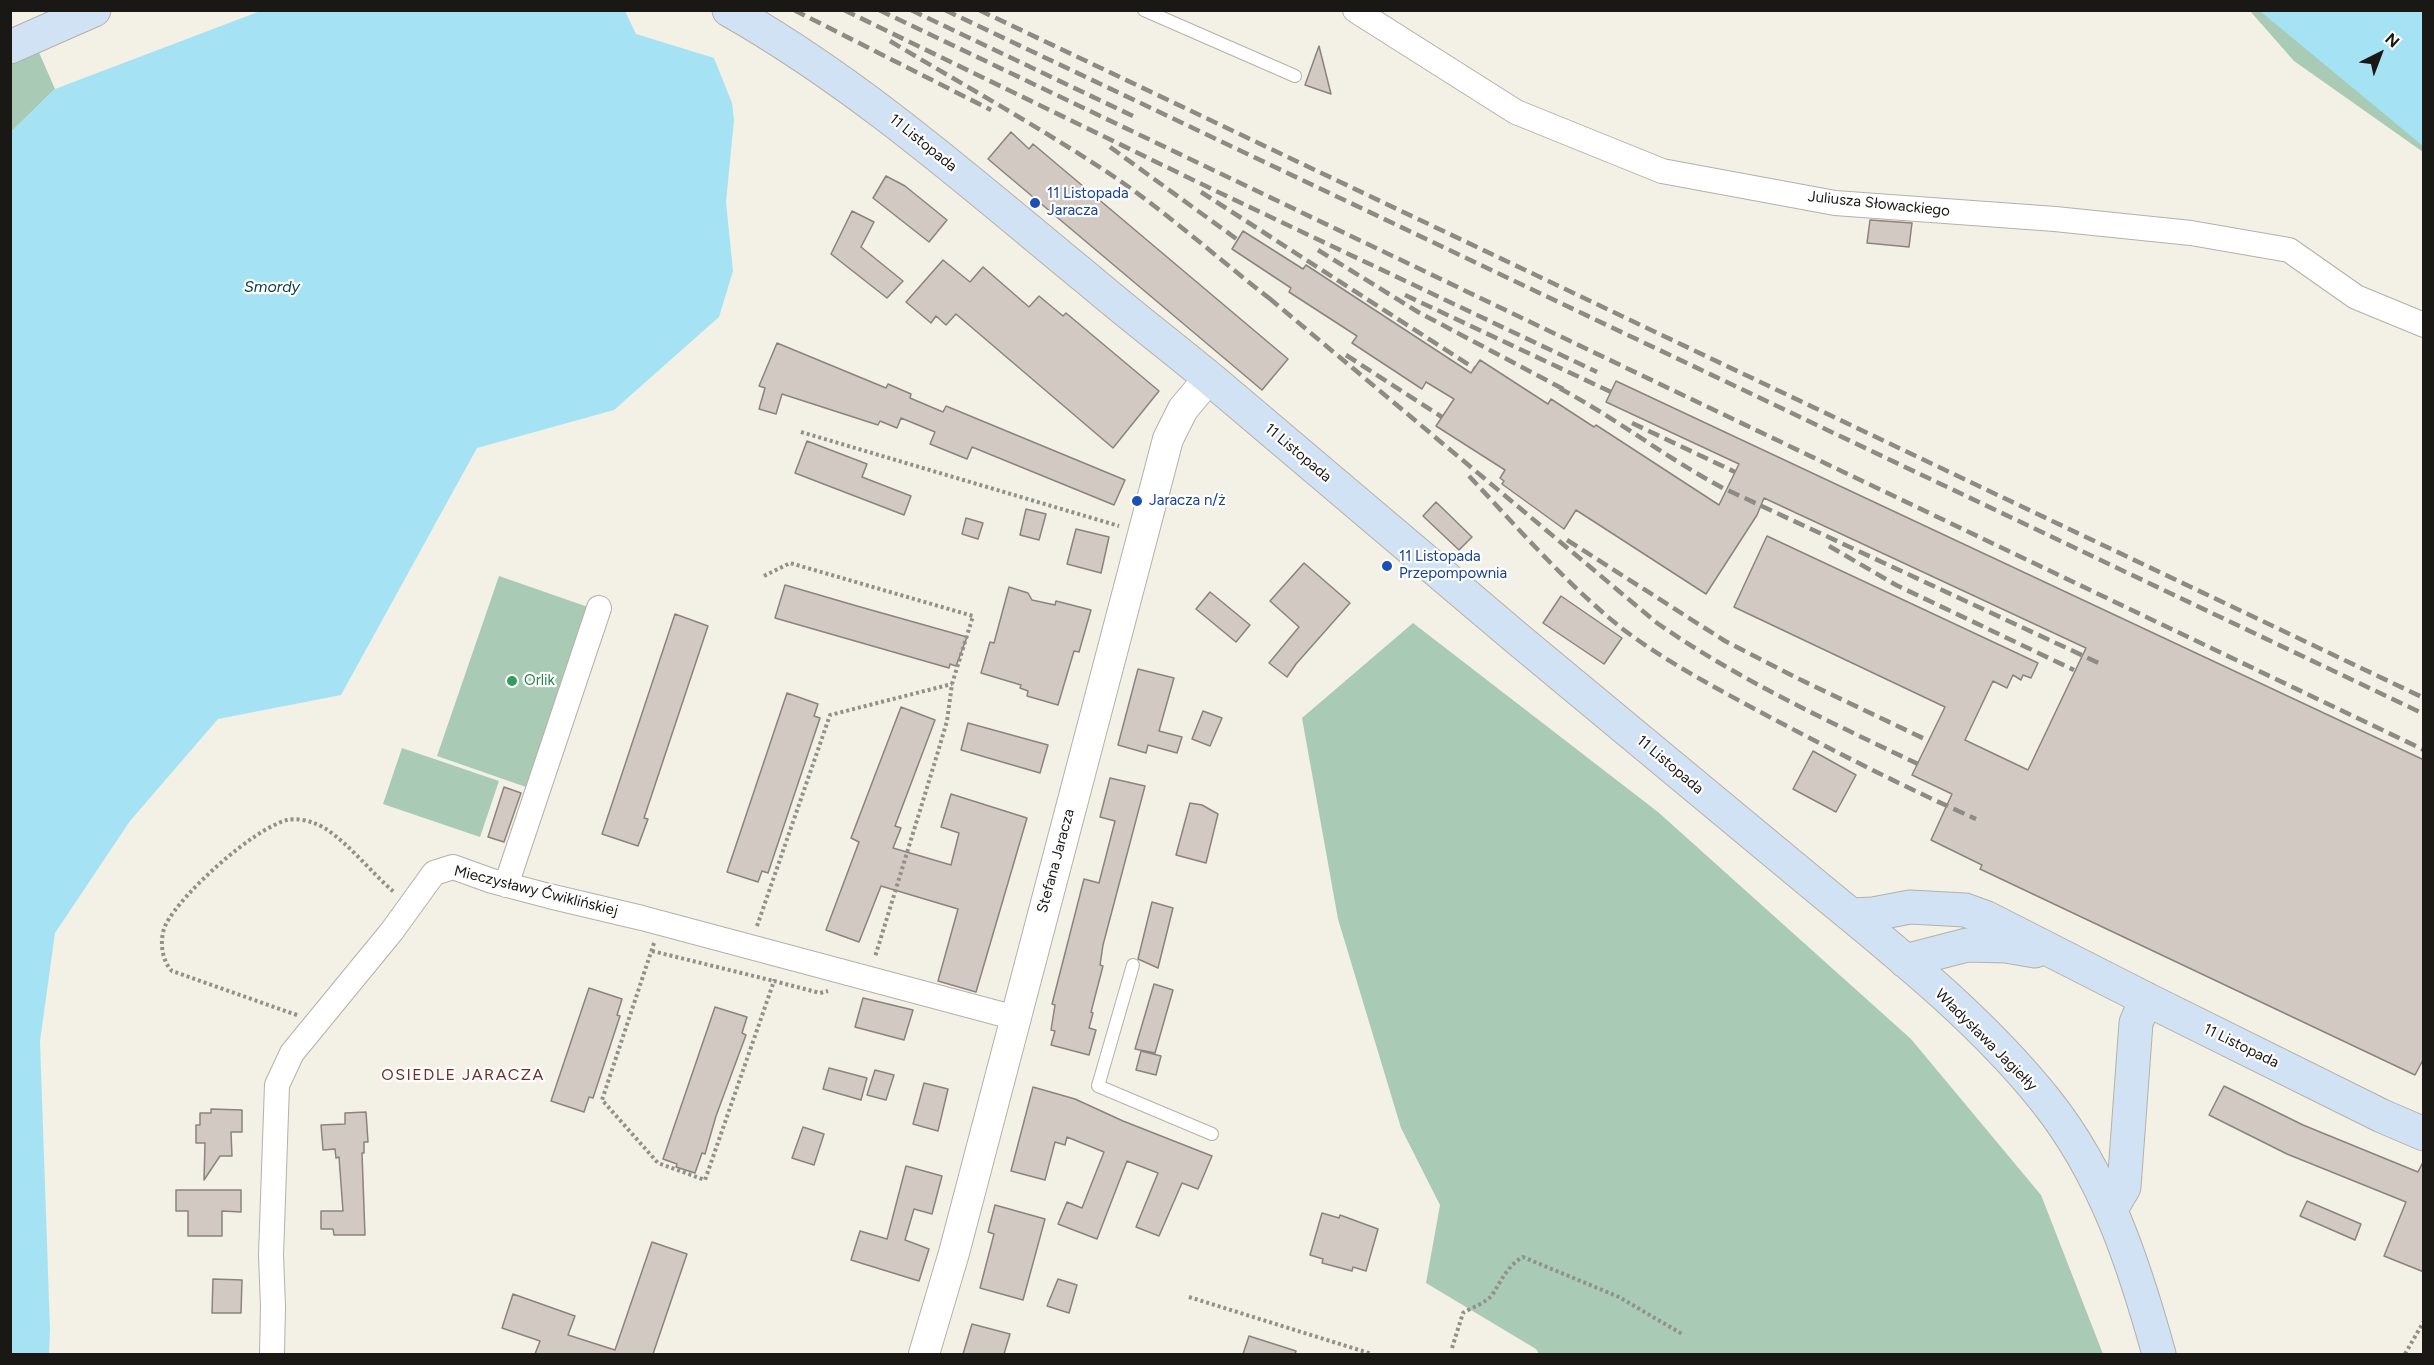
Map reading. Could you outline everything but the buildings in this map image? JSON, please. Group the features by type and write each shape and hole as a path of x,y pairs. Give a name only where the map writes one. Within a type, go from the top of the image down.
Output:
{"main road":[{"path":"10,47 94,10"},
{"name":"11 Listopada","path":"729,10 809,58 877,107 1209,378 1905,961 1967,945 2006,946 2059,956"},
{"name":"11 Listopada","path":"1851,915 1874,914 1910,907 1928,910 1965,910 1987,918 2382,1116 2424,1134"},
{"path":"1905,961 1908,941 1928,910"},
{"name":"Władysława Jagiełły","path":"1905,961 2010,1059 2047,1102 2078,1146 2111,1209 2134,1268 2159,1354"},
{"path":"2111,1209 2124,1187 2136,1023 2146,999"}],"street":[{"name":"Juliusza Słowackiego","path":"1355,10 1516,112 1662,171 1835,203 2055,219 2190,233 2289,250 2356,297 2424,324"},
{"name":"Stefana Jaracza","path":"924,1354 954,1253 1168,439 1183,409 1209,378"},
{"path":"506,885 599,608"},
{"name":"Mieczysławy Ćwiklińskiej","path":"272,1354 271,1255 277,1085 292,1053 434,873 453,867 506,885 661,923 1016,1018"}],"lane":[{"path":"1144,10 1295,76"},
{"path":"1133,964 1098,1086 1212,1134"}],"path":[{"path":"801,432 1129,528"},
{"path":"764,576 790,563 973,616 952,684 944,732 869,978"},
{"path":"754,933 830,715 952,684"},
{"path":"317,1023 275,1006 172,971 166,966 162,946 165,925 223,858 275,824 292,819 313,822 332,833 410,906"},
{"path":"661,923 602,1100 658,1163 705,1180 774,981"},
{"path":"652,951 820,993 831,991"},
{"path":"1452,1348 1463,1313 1491,1297 1514,1262 1523,1257 1619,1297 1682,1334"},
{"path":"1189,1297 1372,1354"},
{"path":"2405,1354 2424,1321"}],"green space":[{"path":"2250,11 2423,11 2423,152 2294,61"},
{"path":"37,48 55,89 11,132 11,64"},
{"name":"Orlik","path":"499,576 588,607 526,787 437,756"},
{"path":"1413,623 1658,812 1911,1039 2041,1195 2103,1354 1539,1354 1536,1349 1426,1283 1440,1205 1401,1128 1338,919 1302,718"},
{"path":"402,748 499,781 480,837 383,804"}],"water":[{"name":"Smordy","path":"263,10 625,11 636,34 714,58 732,103 734,120 726,202 733,271 719,317 614,410 477,448 341,695 218,719 130,821 55,933 40,1041 49,1354 11,1354 11,132 55,89"},
{"path":"2260,11 2423,11 2423,146"}],"railway":[{"path":"794,10 991,110"},
{"path":"844,10 1218,192 1597,372"},
{"path":"879,10 2424,750"},
{"path":"911,10 1137,118"},
{"path":"945,10 2424,714"},
{"path":"979,10 2424,698"},
{"path":"890,41 1116,178 1274,302"},
{"path":"1110,147 1238,240"},
{"path":"1201,192 1474,368"},
{"path":"1318,250 1418,312 1565,390"},
{"path":"1405,295 1611,392"},
{"path":"1269,298 1657,623 1752,681 1817,716 1918,764"},
{"path":"1346,355 1442,417"},
{"path":"1559,388 1723,488 2103,665"},
{"path":"1632,423 1735,472"},
{"path":"1469,476 1563,575 1603,613 1641,642 1693,675 1764,714 1976,819"},
{"path":"1567,540 1725,641 1929,741"},
{"path":"1829,546 1896,585 2074,670"}],"place":[{"name":"11 Listopada Jaracza","path":"1035,203"},
{"name":"Jaracza n/ż","path":"1137,501"},
{"name":"11 Listopada Przepompownia","path":"1387,566"},
{"name":"Orlik","path":"512,681"}],"district":[{"name":"OSIEDLE JARACZA","path":"463,1075"}]}
